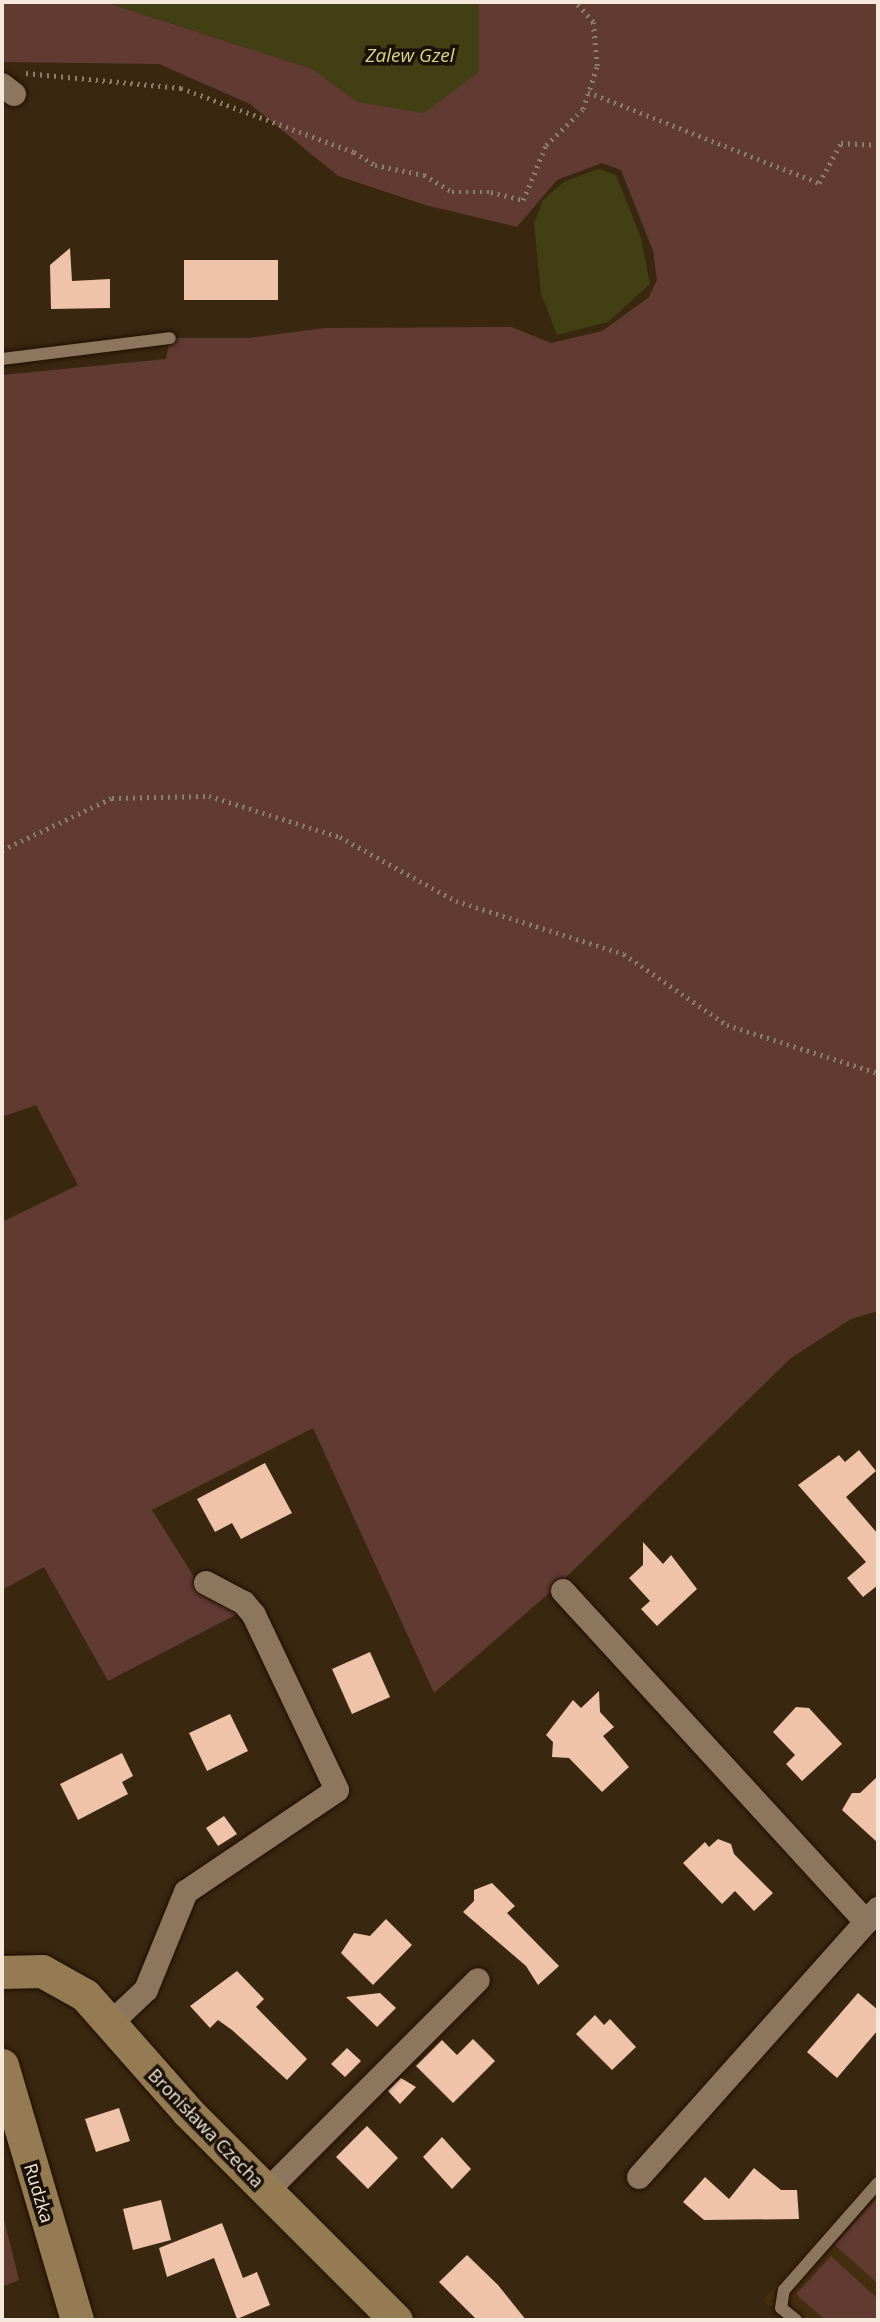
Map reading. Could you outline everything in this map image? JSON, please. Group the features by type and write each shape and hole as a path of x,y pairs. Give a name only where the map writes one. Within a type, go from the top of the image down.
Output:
{"street":[{"path":"111,2023 146,1990 186,1892 337,1790 254,1615 244,1603 206,1583"},
{"path":"563,1591 872,1916 639,2178"},
{"name":"Bronisława Czecha","path":"2,1972 36,1970 58,1977 86,1995 188,2112 396,2320"},
{"path":"267,2191 478,1980"},
{"name":"Rudzka","path":"2,2065 77,2320"}],"lane":[{"path":"2,359 170,338"},
{"path":"796,2320 781,2308 784,2290 878,2183"}],"path":[{"path":"10,84 181,88 354,152 375,165 424,175 452,192 491,192 523,200 546,145 565,132 588,92 597,66 593,22 575,2"},
{"path":"588,92 819,183 841,144 878,145"},
{"path":"2,850 112,798 209,796 340,837 456,901 624,954 727,1025 878,1073"}],"shaded area":[{"path":"2,2 105,2 313,69 358,102 479,72 479,2 878,2 878,1311 851,1319 791,1358 554,1589 434,1693 313,1428 152,1510 208,1599 243,1611 108,1681 44,1567 2,1590 2,1222 78,1185 36,1105 2,1117 2,375 166,359 170,338 249,338 325,328 512,327 551,343 602,331 649,297 657,280 653,251 621,170 602,163 557,180 517,227 425,205 338,176 250,104 159,64 2,62"},
{"path":"878,2169 878,2320 785,2320 763,2300"},
{"path":"878,2197 878,2284 835,2245"},
{"path":"2,2211 19,2280 2,2287"},
{"path":"831,2256 878,2299 878,2320 825,2320 796,2294"}],"water":[{"name":"Zalew Gzel","path":"105,2 479,2 479,72 424,113 358,102 313,69"},
{"path":"599,169 616,175 641,238 650,284 608,322 557,335 541,294 534,223 543,200 565,181"}],"building":[{"path":"70,248 72,281 110,279 110,308 51,309 50,265"},
{"path":"184,260 278,260 278,300 184,300"},
{"path":"859,1450 876,1471 846,1497 878,1534 878,1585 863,1597 847,1578 866,1562 798,1485 839,1455 845,1462"},
{"path":"265,1463 292,1513 241,1539 232,1523 215,1532 197,1499"},
{"path":"643,1542 663,1564 671,1555 697,1589 657,1626 641,1609 650,1601 629,1578 643,1565"},
{"path":"370,1652 390,1697 352,1714 332,1669"},
{"path":"599,1691 600,1712 614,1727 603,1736 629,1767 602,1792 569,1758 552,1757 553,1742 546,1735 573,1700 581,1708"},
{"path":"796,1707 809,1708 842,1744 802,1781 786,1764 795,1755 773,1732"},
{"path":"230,1714 248,1751 207,1771 189,1733"},
{"path":"122,1753 133,1776 122,1782 128,1794 78,1820 60,1784"},
{"path":"878,1776 878,1843 842,1810 852,1793 860,1793"},
{"path":"224,1816 237,1834 218,1846 206,1828"},
{"path":"718,1839 731,1844 734,1854 773,1893 754,1911 735,1891 722,1904 683,1863 705,1842 709,1847"},
{"path":"492,1883 515,1906 507,1913 559,1966 538,1985 526,1966 463,1912 474,1901 474,1890"},
{"path":"386,1919 412,1945 373,1985 341,1953 354,1933 370,1936"},
{"path":"237,1971 264,1999 256,2007 307,2059 287,2080 232,2030 218,2020 210,2028 190,2006"},
{"path":"380,1993 396,2008 377,2027 346,1997"},
{"path":"858,1993 878,2010 878,2030 837,2078 807,2052"},
{"path":"595,2015 604,2025 610,2019 636,2047 612,2070 576,2034"},
{"path":"473,2039 495,2061 453,2103 416,2066 442,2040 457,2055"},
{"path":"347,2048 361,2061 345,2077 331,2064"},
{"path":"401,2078 416,2087 400,2104 388,2091"},
{"path":"119,2108 130,2141 96,2152 85,2119"},
{"path":"367,2126 398,2158 368,2189 336,2157"},
{"path":"442,2137 471,2169 452,2189 423,2157"},
{"path":"754,2168 781,2190 797,2190 799,2219 704,2220 683,2202 705,2177 729,2199"},
{"path":"161,2200 171,2240 133,2250 123,2209"},
{"path":"222,2223 243,2278 257,2272 270,2305 237,2319 214,2258 167,2277 159,2248"},
{"path":"467,2255 498,2285 526,2320 477,2320 439,2282"}]}
